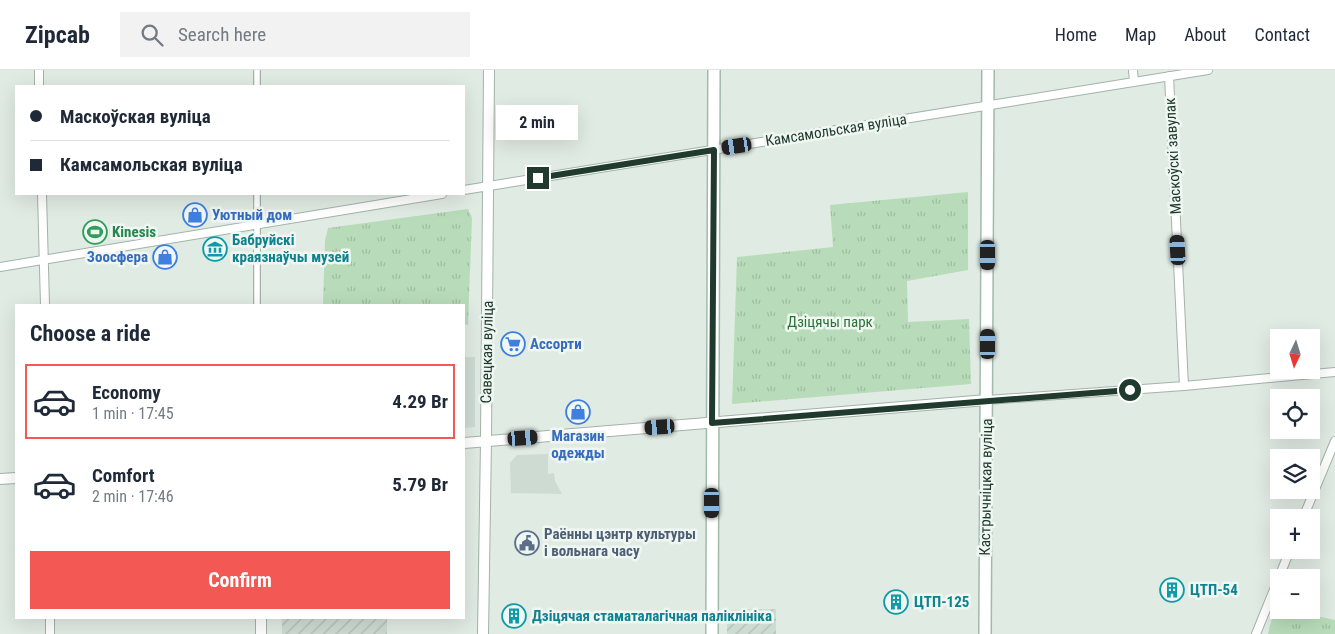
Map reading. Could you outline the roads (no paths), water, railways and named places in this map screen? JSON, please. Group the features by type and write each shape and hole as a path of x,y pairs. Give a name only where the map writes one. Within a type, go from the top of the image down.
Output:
{"main road":[{"path":"712,634 714,70"},
{"name":"Кастрычніцкая вуліца","path":"985,634 988,70"}],"street":[{"path":"39,70 39,85"},
{"path":"257,70 257,85"},
{"name":"Савецкая вуліца","path":"483,634 489,70"},
{"path":"1133,70 1134,82"},
{"name":"Камсамольская вуліца","path":"465,190 1208,70"},
{"name":"Маскоўскі завулак","path":"1169,76 1184,386"},
{"path":"42,195 45,304"},
{"path":"257,195 257,304"},
{"path":"0,266 436,195"},
{"path":"465,443 987,400 1184,386 1335,372"},
{"path":"1307,509 1335,441"},
{"path":"0,479 15,478"},
{"path":"1256,634 1286,559"},
{"path":"50,619 50,634"},
{"path":"261,619 261,634"}],"place":[{"name":"Уютный дом","path":"195,215"},
{"name":"Kinesis","path":"95,232"},
{"name":"Бабруйскі краязнаўчы музей","path":"215,249"},
{"name":"Зоосфера","path":"165,257"},
{"name":"Ассорти","path":"513,344"},
{"name":"Магазин одежды","path":"578,412"},
{"name":"Раённы цэнтр культуры і вольнага часу","path":"527,543"},
{"name":"ЦТП-54","path":"1172,590"},
{"name":"ЦТП-125","path":"896,602"},
{"name":"Дзіцячая стаматалагічная паліклініка","path":"514,616"}],"park label":[{"name":"Дзіцячы парк","path":"830,322"}]}
